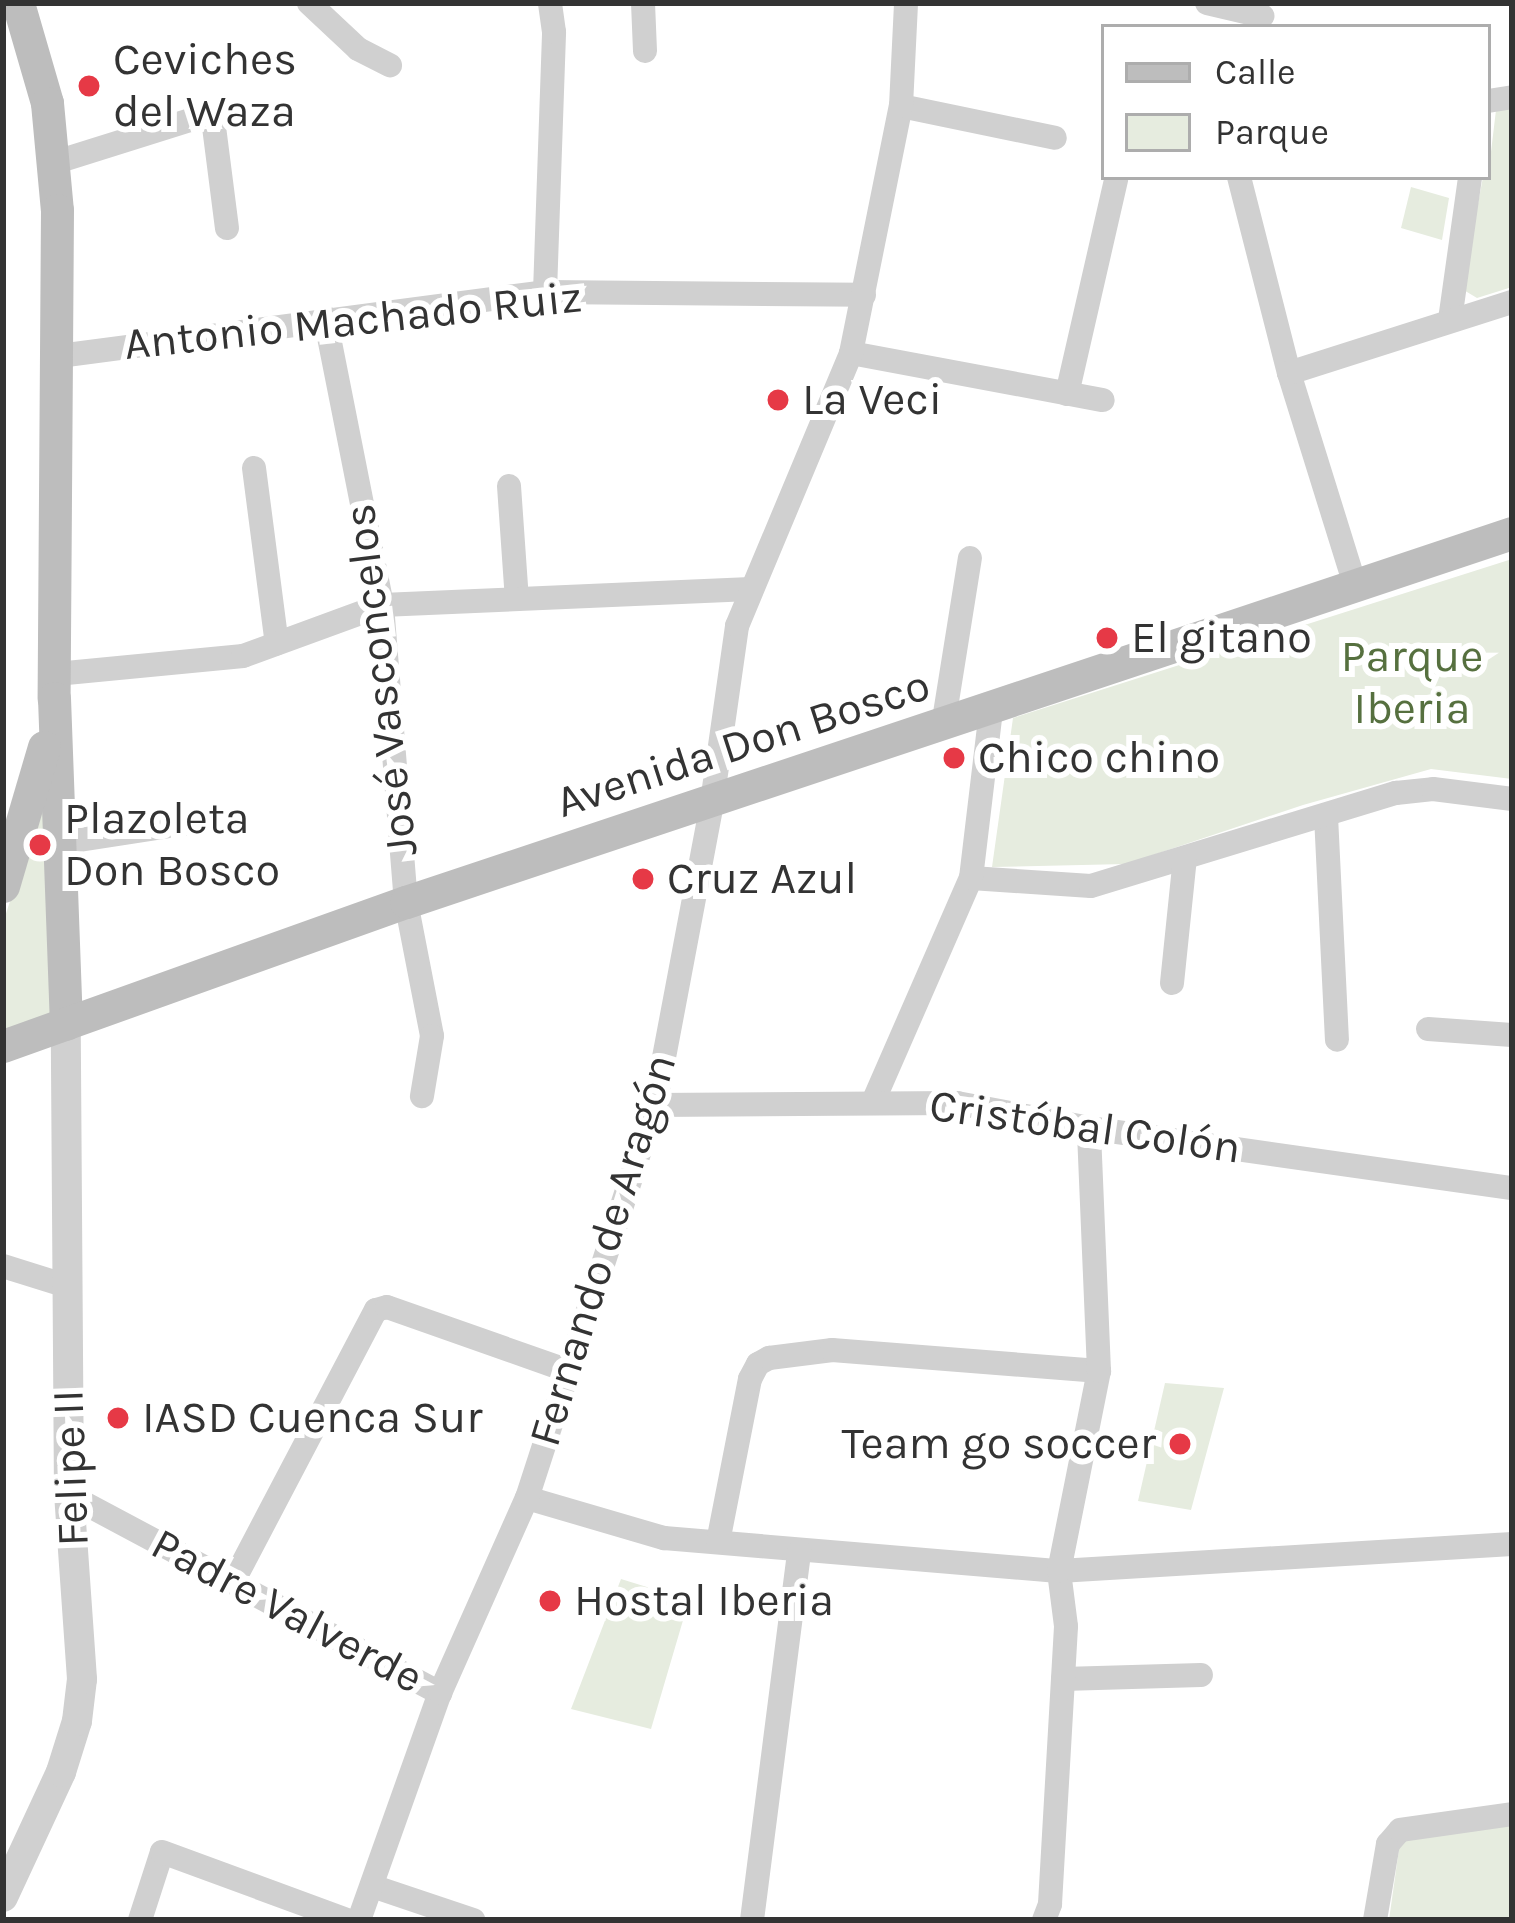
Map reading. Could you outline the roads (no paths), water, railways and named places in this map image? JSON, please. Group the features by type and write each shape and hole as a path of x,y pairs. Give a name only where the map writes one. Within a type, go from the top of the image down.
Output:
{"main road":[{"path":"18,3 43,82 53,163 58,356 55,686 66,1024"},
{"name":"Avenida Don Bosco","path":"3,1046 406,902 1512,532"},
{"path":"3,886 40,771 55,686"}],"street":[{"path":"309,3 358,49 390,65"},
{"path":"545,292 554,32 550,3"},
{"path":"644,3 645,51"},
{"name":"Fernando de Aragón","path":"359,1920 440,1693 527,1498 655,1105 712,802 737,626 850,353 901,106 906,3"},
{"path":"1207,3 1262,16"},
{"path":"901,106 1055,138"},
{"path":"53,163 206,115 214,119 227,228"},
{"path":"1067,394 1116,180"},
{"path":"1240,180 1289,373 1355,585"},
{"path":"1450,320 1470,180"},
{"name":"Antonio Machado Ruiz","path":"58,356 326,317 545,292 864,295"},
{"path":"1289,373 1512,302"},
{"name":"José Vasconcelos","path":"326,317 382,605 406,902 432,1036 422,1096"},
{"path":"850,353 1103,400"},
{"path":"254,468 277,644"},
{"path":"509,486 517,599"},
{"path":"943,726 970,558"},
{"path":"55,686 243,656 382,605 752,589"},
{"path":"873,1102 971,878 991,710"},
{"path":"971,878 1091,886 1396,793 1433,789 1512,799"},
{"path":"1326,816 1337,1040"},
{"path":"60,843 189,823"},
{"path":"1172,982 1185,859"},
{"name":"Felipe II","path":"3,1897 61,1772 77,1721 82,1678 69,1495 66,1024"},
{"path":"1428,1029 1512,1035"},
{"name":"Cristóbal Colón","path":"655,1105 957,1103 1089,1128 1512,1188"},
{"path":"1045,1920 1050,1904 1066,1626 1059,1571 1099,1371 1089,1128"},
{"path":"3,1266 67,1286"},
{"path":"234,1580 376,1310 387,1307 566,1370"},
{"path":"718,1542 751,1379 769,1358 832,1350 1099,1371"},
{"name":"Padre Valverde","path":"69,1495 440,1693"},
{"path":"527,1498 664,1538 1059,1571 1512,1544"},
{"path":"752,1920 799,1551"},
{"path":"1063,1678 1201,1675"},
{"path":"1375,1920 1388,1844 1400,1830 1512,1814"},
{"path":"140,1920 162,1852 346,1920"},
{"path":"372,1886 473,1920"}],"place":[{"name":"Ceviches del Waza","path":"89,86"},
{"name":"La Veci","path":"778,400"},
{"name":"El gitano","path":"1107,638"},
{"name":"Chico chino","path":"954,758"},
{"name":"Plazoleta Don Bosco","path":"40,845"},
{"name":"Cruz Azul","path":"643,879"},
{"name":"IASD Cuenca Sur","path":"118,1418"},
{"name":"Team go soccer","path":"1180,1444"},
{"name":"Hostal Iberia","path":"550,1601"}],"park label":[{"name":"Parque Iberia","path":"1412,683"}]}
